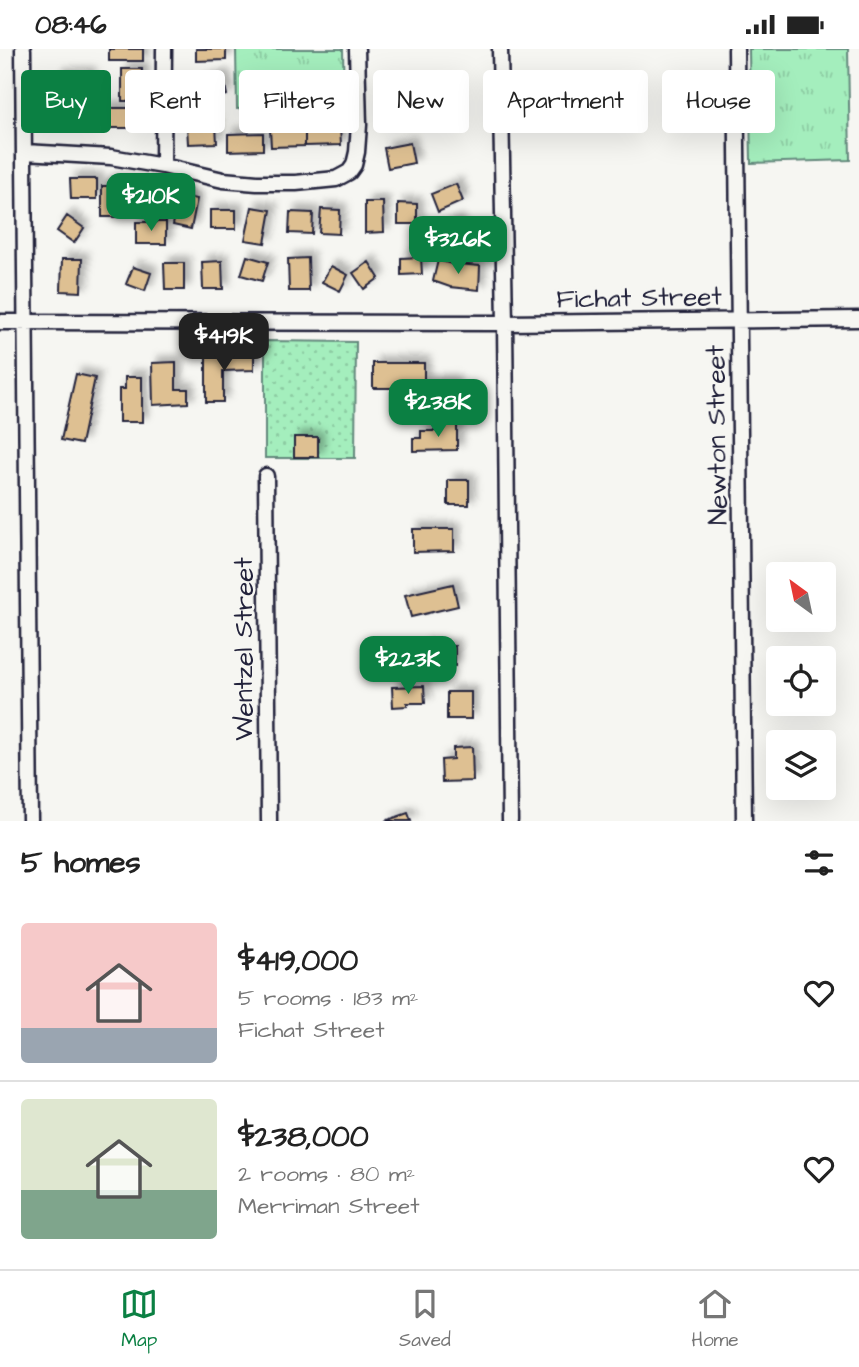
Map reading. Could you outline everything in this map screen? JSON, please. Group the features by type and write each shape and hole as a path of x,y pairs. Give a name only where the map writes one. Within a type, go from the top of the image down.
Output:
{"street":[{"path":"23,49 30,821"},
{"path":"163,166 164,49"},
{"path":"24,152 111,157 223,180 257,183 336,179 349,172 357,152 358,49"},
{"path":"500,49 510,821"},
{"name":"Newton Street","path":"736,49 744,821"},
{"name":"Fichat Street","path":"0,322 505,323 859,319"},
{"name":"Wentzel Street","path":"266,476 269,821"}],"green space":[{"path":"236,49 343,49 343,70 239,70 237,109"},
{"path":"749,49 848,49 850,160 751,163 750,133 775,133 775,70 749,70"},
{"path":"265,341 356,342 355,458 265,458"}],"building":[{"path":"109,49 143,49 143,61 109,61"},
{"path":"196,49 226,49 226,60 196,61"},
{"path":"122,69 142,69 125,70 125,101 122,101"},
{"path":"111,108 125,108 125,128 111,128"},
{"path":"187,133 216,133 217,143 188,144"},
{"path":"263,133 263,150 228,151 228,134"},
{"path":"270,133 305,133 305,146 271,147"},
{"path":"305,133 340,133 341,145 305,146"},
{"path":"410,143 414,163 388,168 384,148"},
{"path":"70,179 97,179 97,199 71,199"},
{"path":"456,184 463,201 438,212 431,194"},
{"path":"102,186 122,186 122,217 102,217"},
{"path":"179,196 197,199 191,229 173,225"},
{"path":"365,202 383,202 384,232 365,233"},
{"path":"398,203 417,204 417,224 398,224"},
{"path":"252,207 271,210 265,243 245,240"},
{"path":"321,209 340,210 339,234 319,233"},
{"path":"210,210 236,210 236,229 210,229"},
{"path":"290,212 313,213 312,234 289,233"},
{"path":"67,216 84,228 74,243 57,231"},
{"path":"457,221 465,240 437,252 429,233"},
{"path":"136,222 166,222 166,244 136,244"},
{"path":"247,256 268,262 262,281 241,275"},
{"path":"421,257 422,274 401,275 401,258"},
{"path":"308,258 309,291 289,291 288,259"},
{"path":"62,259 82,259 81,292 61,291"},
{"path":"438,260 458,266 480,266 479,290 450,287 433,281"},
{"path":"222,261 223,289 203,289 202,262"},
{"path":"369,262 379,278 364,289 353,273"},
{"path":"164,263 184,263 184,290 165,290"},
{"path":"331,266 348,275 340,291 322,282"},
{"path":"133,267 151,273 145,291 126,284"},
{"path":"254,354 254,370 223,371 223,402 206,402 206,356"},
{"path":"176,362 176,389 188,389 188,403 153,405 152,363"},
{"path":"373,363 424,363 424,382 453,381 453,401 402,401 402,388 373,388"},
{"path":"76,374 95,378 81,444 61,440"},
{"path":"125,377 142,377 142,422 119,422 119,389 125,389"},
{"path":"440,421 457,421 457,450 413,451 413,438 421,438 421,431 440,431"},
{"path":"294,437 318,437 318,457 294,457"},
{"path":"448,480 469,480 469,505 448,505"},
{"path":"413,529 454,529 454,551 413,552"},
{"path":"453,584 458,606 411,617 405,595"},
{"path":"423,646 455,646 455,666 423,666"},
{"path":"424,686 425,703 407,703 407,706 393,707 392,687"},
{"path":"447,692 471,692 471,719 447,719"},
{"path":"472,747 473,781 442,782 441,760 453,759 453,748"},
{"path":"408,813 411,821 385,821"}]}
